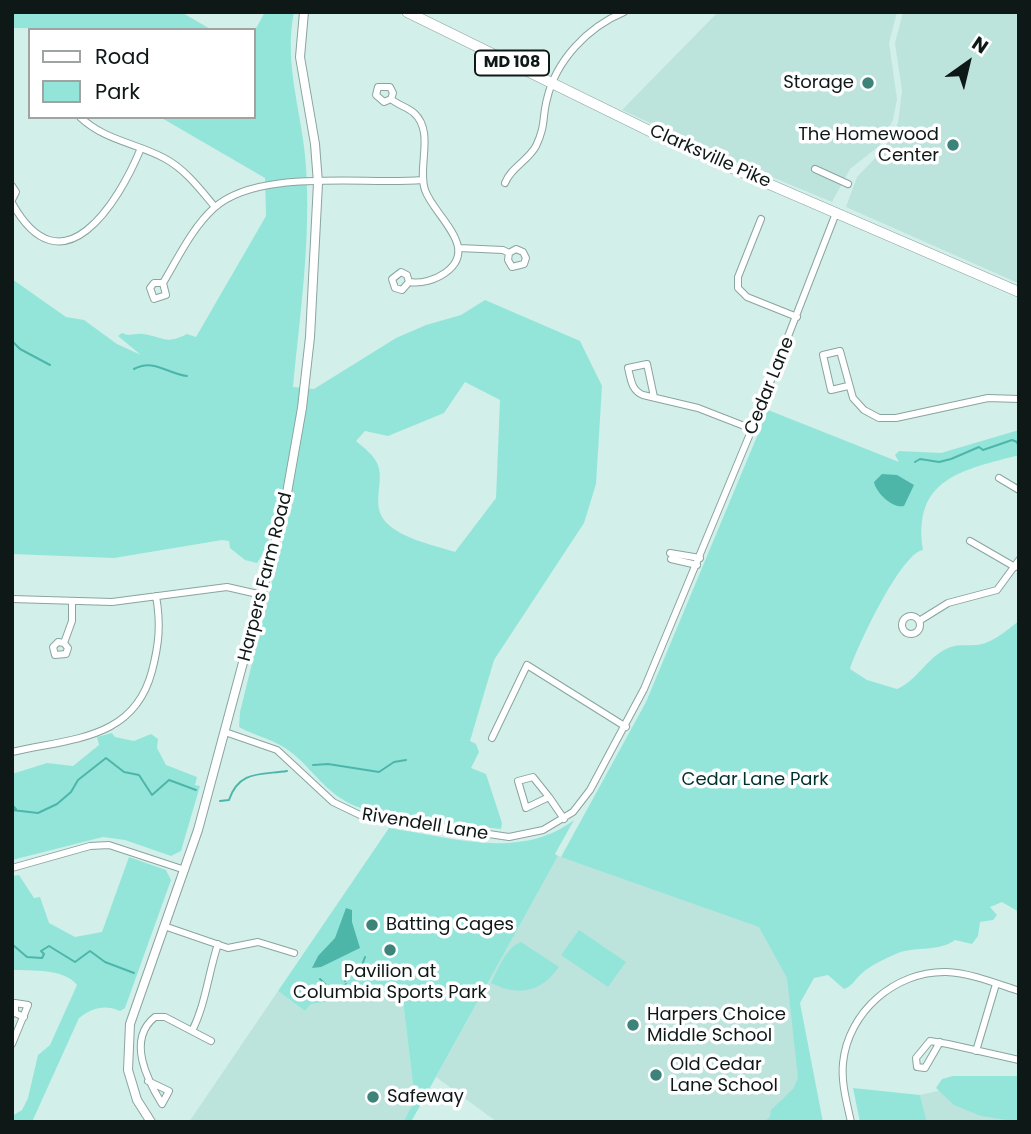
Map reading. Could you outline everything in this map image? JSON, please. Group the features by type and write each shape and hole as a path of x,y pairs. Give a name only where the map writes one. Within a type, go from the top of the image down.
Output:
{"main road":[{"name":"Harpers Farm Road","path":"150,1122 131,1085 126,1050 133,1012 185,870 225,732 290,482 302,408 310,337 318,183 315,144 300,57 304,12"},
{"name":"Clarksville Pike","path":"407,12 682,146 1019,292"}],"street":[{"path":"505,183 533,152 545,124 546,100 569,55 584,37 624,12"},
{"path":"391,99 411,111 423,127 422,180 432,204 456,235 459,248 448,271 423,283 409,282"},
{"path":"83,119 104,135 165,159 183,171 215,207"},
{"path":"12,186 16,192 12,202 24,223 41,238 57,242 73,240 87,231 119,193 141,148"},
{"path":"815,170 848,184"},
{"path":"163,284 200,223 215,207 233,195 261,185 422,180"},
{"name":"Cedar Lane","path":"565,819 584,799 626,727 698,562 836,214"},
{"path":"761,219 738,277 738,288 747,297 797,317"},
{"path":"459,248 496,249 509,253"},
{"path":"848,386 831,390 822,355 840,351 848,386 864,410 887,418 988,398 1019,399"},
{"path":"654,397 647,364 628,368 635,391 654,397 698,408 752,429"},
{"path":"999,478 1019,490"},
{"path":"970,541 1015,567"},
{"path":"670,556 698,562"},
{"path":"919,621 948,603 991,594 1003,586 1019,560"},
{"path":"12,599 112,602 226,587 262,595"},
{"path":"12,752 105,730 134,712 146,691 160,638 156,596"},
{"path":"64,643 72,621 72,602"},
{"path":"492,738 527,665 626,727"},
{"name":"Rivendell Lane","path":"225,732 277,750 333,803 359,816 495,836 535,833 565,819"},
{"path":"549,797 526,808 518,781 533,777 549,797 565,819"},
{"path":"12,868 90,846 109,845 185,870"},
{"path":"164,926 233,949 258,942 294,953"},
{"path":"192,1031 205,1004 207,979 218,944"},
{"path":"851,1122 843,1081 844,1054 856,1024 871,1004 898,984 935,973 956,973 1019,991"},
{"path":"976,1051 996,984"},
{"path":"12,1044 24,1017"},
{"path":"148,1081 141,1056 151,1020 165,1017 211,1041"},
{"path":"940,1042 925,1068 918,1067 916,1058 926,1043 940,1042 1019,1060"}],"shaded area":[{"path":"718,12 897,12 889,43 897,99 893,120 879,146 850,169 832,202 724,157 622,110"},
{"name":"The Homewood Center","path":"903,12 1019,12 1018,283 846,207 857,177 883,150 898,123 902,91 895,43"},
{"path":"882,474 897,475 914,485 904,506 890,503 878,491 874,482"},
{"name":"Harpers Choice Middle School","path":"558,856 793,932 810,1122 497,1122 436,1077"},
{"path":"346,908 352,910 352,922 360,948 321,967 312,968 318,956 335,938"},
{"path":"278,991 305,1011 311,1004 402,993 415,1100 403,1122 189,1122"},
{"path":"964,1085 1019,1122 927,1122 920,1095"}],"green space":[{"path":"12,12 181,12 209,28 28,28 12,28"},
{"path":"265,12 294,12 291,32 292,71 306,167 307,222 293,387 314,389 396,338 426,325 461,315 485,300 580,341 602,386 596,484 584,523 494,660 470,741 476,744 479,752 471,768 486,774 502,823 501,829 388,816 353,805 335,794 286,748 239,727 240,712 290,509 276,506 267,547 257,563 245,560 230,548 229,541 222,540 114,558 12,554 12,279 66,317 84,320 117,344 141,355 118,336 122,333 143,334 169,340 187,334 196,337 266,216 265,178 163,119 256,119 256,28","holes":["465,382 500,400 496,498 455,552 412,539 383,519 378,504 378,465 356,441 365,431 388,436 444,413"]},
{"name":"Cedar Lane Park","path":"768,410 899,462 895,455 899,451 941,453 1019,430 1019,455 961,473 934,492 925,507 922,526 923,550 914,555 892,583 870,622 850,669 867,680 897,689 911,680 940,652 948,648 988,642 1019,621 1019,912 1002,902 990,907 997,915 993,920 980,922 978,936 972,944 955,940 935,948 898,953 868,968 844,989 828,975 814,978 800,1003 823,1122 764,1122 770,1117 771,1110 793,1089 798,1078 787,978 759,927 561,857 646,702"},
{"path":"112,733 115,737 134,741 151,734 158,739 157,748 166,765 197,777 195,785 200,786 181,851 171,856 125,840 103,837 12,860 12,774 47,763 73,766 99,745 97,737"},
{"path":"574,820 555,854 558,856 411,1122 403,1122 415,1100 402,993 311,1004 305,1011 278,991 389,828 461,840 508,843 531,840"},
{"path":"129,857 166,870 171,880 125,1008 120,1011 99,1008 79,1018 32,1122 12,1122 12,1116 22,1110 28,1098 38,1055 50,1045 77,985 56,973 12,970 12,876 19,875 34,898 40,897 49,923 75,937 102,932"},
{"path":"579,930 626,962 608,987 561,955"},
{"path":"521,942 559,967 545,982 529,990 511,990 491,983 507,954"},
{"path":"953,1076 1019,1076 1019,1122 981,1116 954,1105 936,1088 942,1079"},
{"path":"853,1088 920,1095 927,1122 860,1122"}],"waterway":[{"path":"12,341 20,349 50,365"},
{"path":"134,369 148,365 187,376"},
{"path":"915,462 920,459 939,462 979,447 983,450 1012,440 1017,442 1019,448"},
{"path":"12,810 38,813 57,804 71,792 78,780 106,758 124,772 139,775 152,795 169,780 196,790"},
{"path":"313,765 328,764 379,772 394,762 406,760"},
{"path":"220,801 229,800 233,790 245,779 260,774 287,771"},
{"path":"12,805 16,809"},
{"path":"12,938 13,945 27,957 42,958 44,954 41,951 49,946 75,962 90,951 105,962 134,973"},
{"path":"345,981 348,974 361,968 365,957"},
{"path":"320,979 329,988 326,993"},
{"path":"344,990 346,984"}],"place":[{"name":"Storage","path":"868,83"},
{"name":"The Homewood Center","path":"953,145"},
{"name":"Batting Cages","path":"372,925"},
{"name":"Pavilion at Columbia Sports Park","path":"390,950"},
{"name":"Harpers Choice Middle School","path":"633,1025"},
{"name":"Old Cedar Lane School","path":"656,1075"},
{"name":"Safeway","path":"373,1097"}]}
